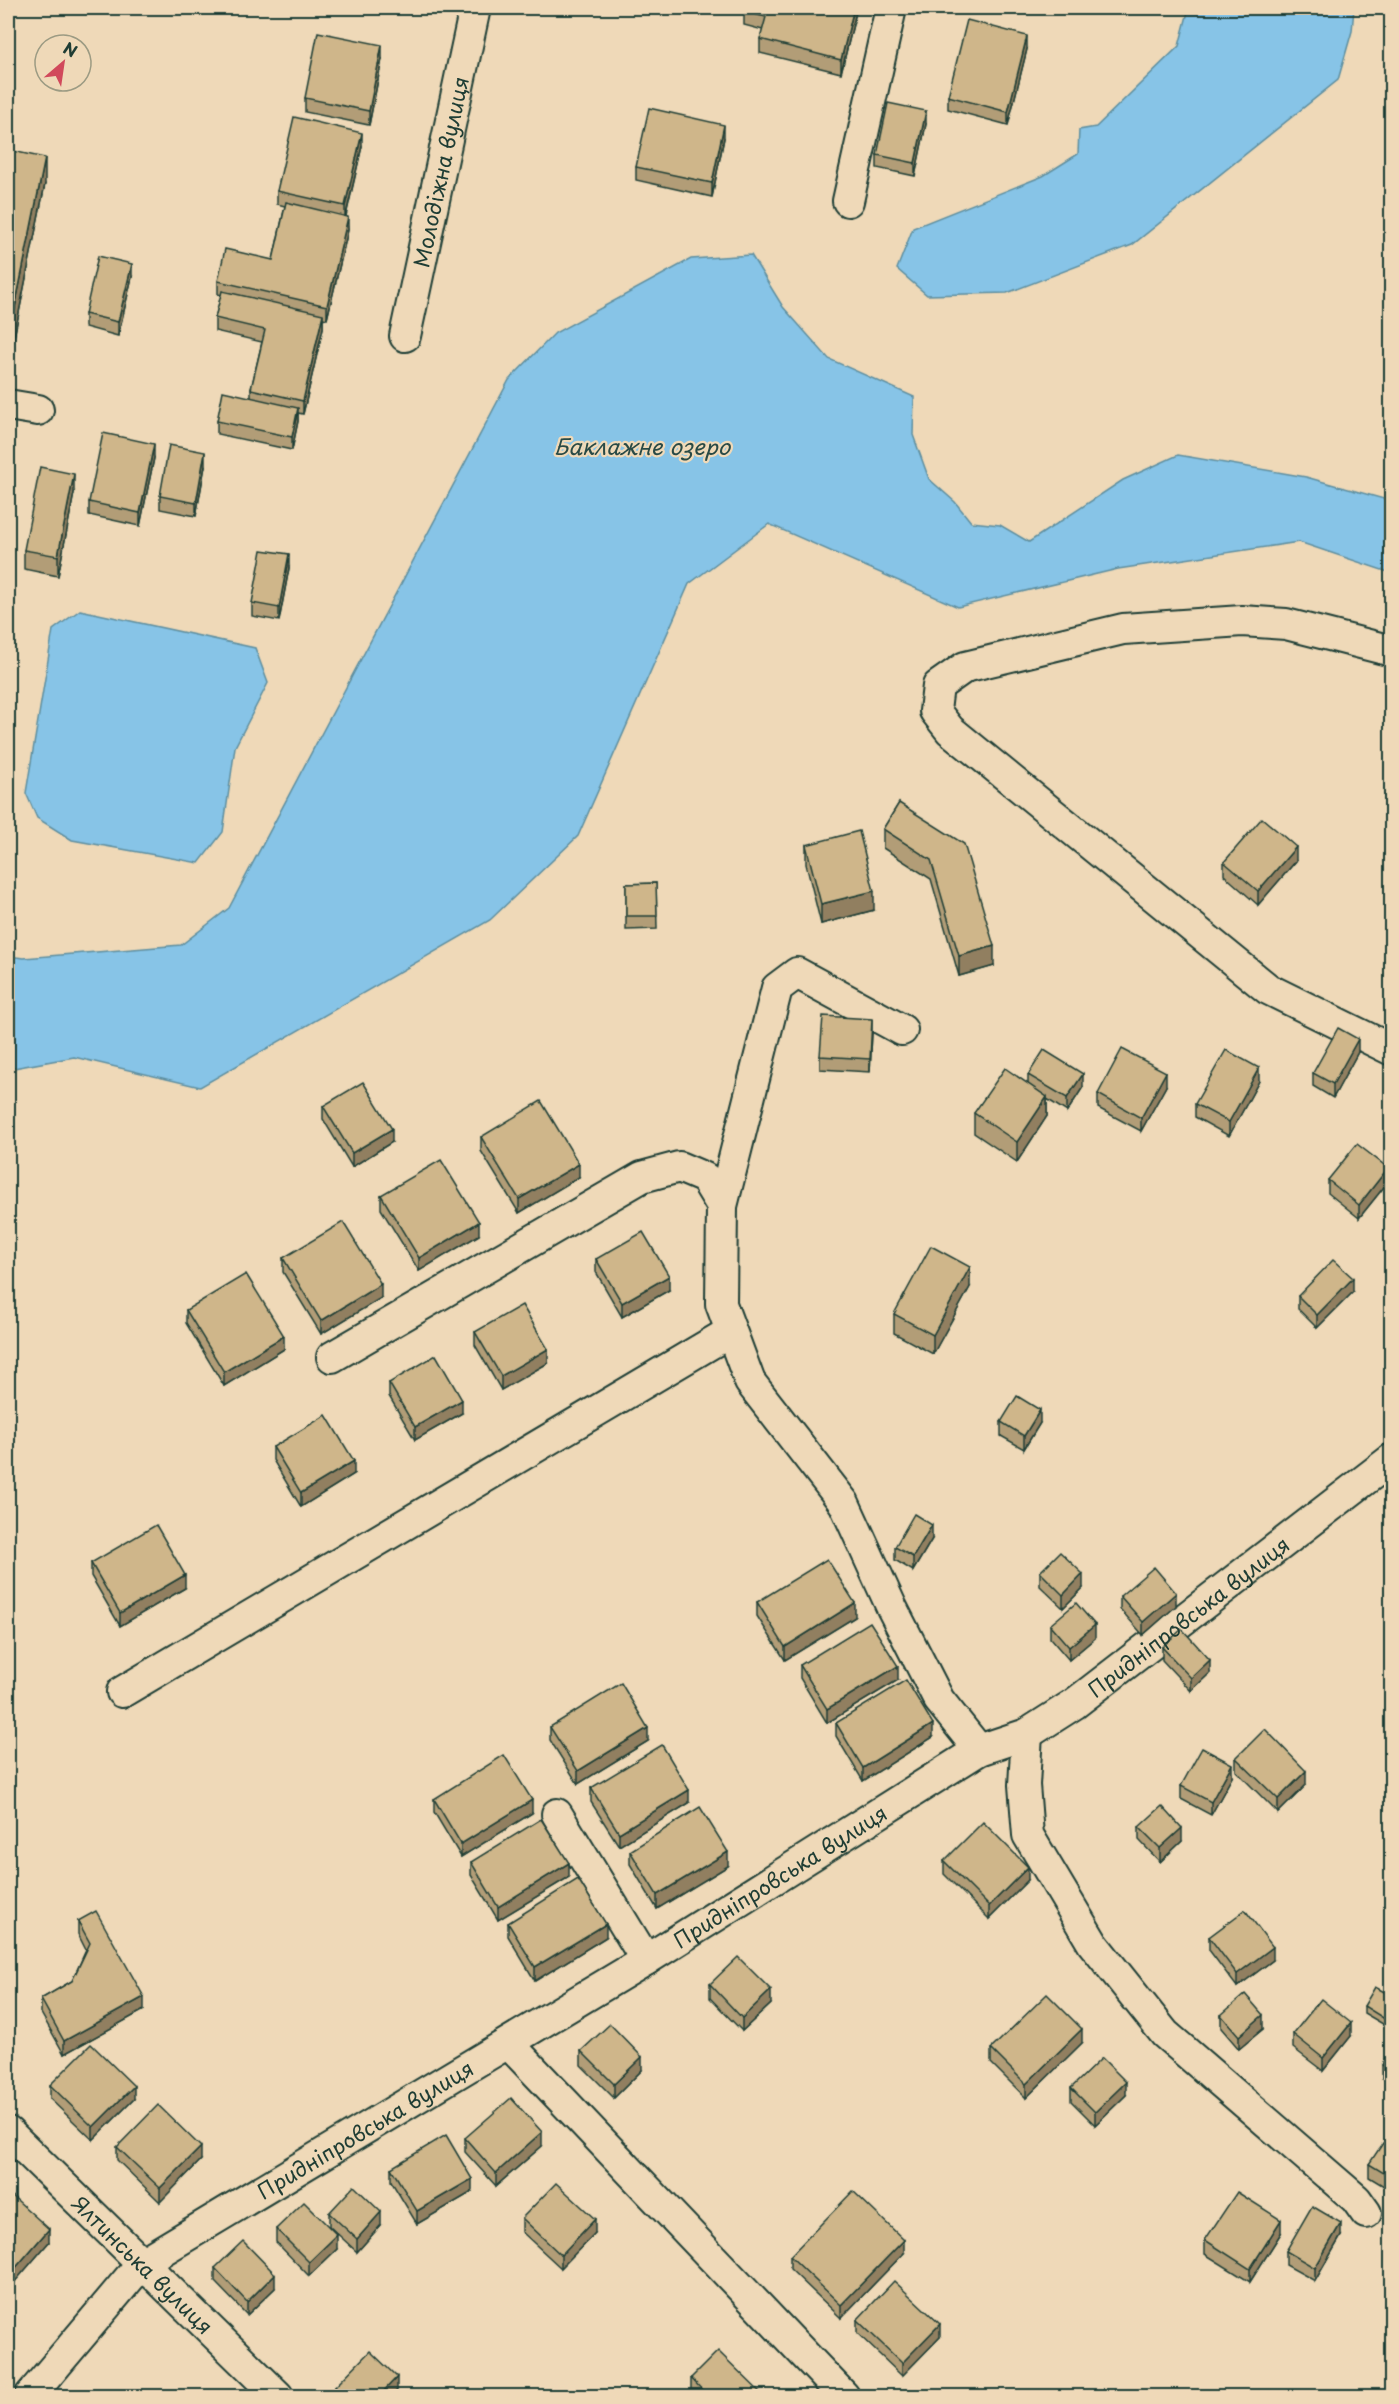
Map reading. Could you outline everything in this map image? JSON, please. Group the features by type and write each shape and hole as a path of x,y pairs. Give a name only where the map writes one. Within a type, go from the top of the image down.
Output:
{"street":[{"name":"Молодіжна вулиця","path":"405,336 475,8"},
{"path":"848,201 891,8"},
{"path":"8,405 38,410"},
{"path":"1392,651 1286,624 1242,621 1123,629 965,667 938,686 935,711 950,730 1268,989 1392,1050"},
{"path":"902,1030 797,973 777,988 722,1206 721,1304 750,1382 844,1503 892,1608 939,1700 979,1750"},
{"path":"332,1357 642,1177 679,1167 705,1178 722,1206"},
{"path":"122,1692 730,1332"},
{"name":"Придніпровська вулиця","path":"30,2397 143,2262 509,2044 979,1750 1027,1734 1074,1704 1392,1459"},
{"path":"1027,1734 1024,1785 1028,1835 1093,1944 1165,2034 1356,2199 1366,2213"},
{"path":"557,1814 646,1960"},
{"path":"509,2044 843,2397"},
{"name":"Ялтинська вулиця","path":"8,2132 278,2397"}],"water":[{"path":"1189,8 1354,8 1352,31 1338,80 1132,245 1007,293 927,295 897,269 913,228 1043,176 1078,154 1079,130 1096,127 1179,46"},
{"name":"Баклажне озеро","path":"751,255 783,307 829,359 914,397 913,435 929,479 955,502 971,522 1000,525 1029,542 1123,480 1178,455 1306,477 1391,501 1391,573 1299,542 1118,569 958,607 769,524 689,584 578,836 490,920 200,1087 74,1057 8,1069 8,956 24,958 181,945 229,908 509,380 555,333 691,259"},
{"path":"80,610 255,648 268,683 235,747 223,832 199,863 72,840 37,818 26,793 53,630"}],"building":[{"path":"745,8 854,8 841,60 760,39 766,17 744,12"},
{"path":"967,20 1027,36 1008,112 948,96"},
{"path":"318,32 382,45 369,111 305,98"},
{"path":"888,103 926,111 915,163 877,155"},
{"path":"649,108 724,125 712,183 636,167"},
{"path":"294,117 362,133 345,206 277,191"},
{"path":"8,150 45,158 10,332 8,331"},
{"path":"286,202 348,217 327,306 218,281 225,249 273,260"},
{"path":"98,256 132,264 118,322 85,314"},
{"path":"222,291 323,314 303,401 251,389 265,330 215,318"},
{"path":"223,391 298,408 292,437 217,421"},
{"path":"103,433 154,444 140,513 89,502"},
{"path":"169,445 205,452 196,503 160,496"},
{"path":"40,467 74,474 58,556 24,550"},
{"path":"262,550 289,554 279,608 252,603"},
{"path":"899,803 964,844 994,946 959,956 931,860 883,829"},
{"path":"1262,818 1296,847 1258,891 1224,862"},
{"path":"859,831 874,891 821,904 806,845"},
{"path":"656,883 657,916 626,916 626,884"},
{"path":"823,1016 872,1019 870,1059 820,1056"},
{"path":"1338,1028 1358,1039 1333,1084 1313,1073"},
{"path":"1122,1049 1166,1072 1141,1118 1098,1094"},
{"path":"1044,1050 1083,1074 1067,1098 1028,1075"},
{"path":"1226,1050 1259,1068 1229,1122 1195,1104"},
{"path":"1005,1068 1047,1097 1017,1142 974,1113"},
{"path":"363,1082 392,1129 352,1153 323,1106"},
{"path":"541,1101 579,1164 519,1199 481,1137"},
{"path":"1357,1144 1388,1168 1359,1205 1328,1180"},
{"path":"441,1160 479,1222 419,1258 381,1195"},
{"path":"343,1222 381,1284 321,1321 283,1258"},
{"path":"643,1232 669,1276 622,1303 596,1259"},
{"path":"931,1246 970,1267 933,1335 894,1314"},
{"path":"1333,1260 1353,1278 1317,1315 1298,1296"},
{"path":"246,1274 284,1336 224,1372 186,1310"},
{"path":"522,1305 548,1349 501,1376 475,1332"},
{"path":"436,1355 462,1400 415,1427 389,1383"},
{"path":"1017,1396 1040,1410 1024,1436 1001,1422"},
{"path":"326,1415 354,1461 301,1493 273,1447"},
{"path":"914,1514 932,1525 913,1557 895,1547"},
{"path":"156,1525 185,1575 120,1613 91,1563"},
{"path":"1060,1552 1083,1574 1063,1595 1040,1572"},
{"path":"827,1559 855,1603 785,1647 757,1602"},
{"path":"1154,1567 1176,1593 1143,1622 1120,1596"},
{"path":"1076,1603 1095,1625 1069,1647 1050,1625"},
{"path":"870,1622 898,1666 827,1709 800,1665"},
{"path":"1182,1629 1210,1660 1191,1678 1162,1647"},
{"path":"906,1680 933,1724 863,1768 836,1723"},
{"path":"621,1683 648,1728 578,1771 550,1727"},
{"path":"1265,1729 1306,1771 1278,1799 1236,1758"},
{"path":"662,1745 689,1790 619,1833 591,1788"},
{"path":"1202,1748 1232,1764 1211,1802 1181,1786"},
{"path":"504,1755 532,1800 461,1844 434,1799"},
{"path":"1162,1806 1182,1828 1160,1848 1139,1827"},
{"path":"700,1807 728,1852 657,1895 630,1851"},
{"path":"541,1819 569,1863 498,1907 471,1862"},
{"path":"983,1822 1028,1867 989,1906 944,1861"},
{"path":"578,1879 606,1924 535,1967 508,1923"},
{"path":"1245,1910 1273,1947 1237,1974 1209,1937"},
{"path":"96,1911 144,1997 64,2041 41,1999 72,1981 90,1943 78,1921"},
{"path":"738,1957 771,1990 742,2018 710,1984"},
{"path":"1375,1987 1392,1996 1392,2015 1388,2021 1364,2006"},
{"path":"1047,1994 1082,2029 1026,2084 991,2049"},
{"path":"1245,1994 1263,2015 1239,2036 1221,2015"},
{"path":"1321,1999 1351,2023 1323,2058 1293,2034"},
{"path":"610,2024 642,2057 614,2084 581,2051"},
{"path":"91,2044 134,2086 93,2127 50,2085"},
{"path":"1392,2048 1392,2070 1382,2065"},
{"path":"1102,2058 1126,2082 1095,2112 1071,2088"},
{"path":"511,2098 542,2132 496,2173 465,2138"},
{"path":"158,2105 201,2147 160,2188 117,2147"},
{"path":"446,2135 472,2179 417,2211 391,2168"},
{"path":"1383,2143 1392,2148 1392,2178 1369,2164"},
{"path":"556,2183 595,2219 561,2255 522,2218"},
{"path":"354,2186 381,2212 357,2239 329,2213"},
{"path":"853,2191 904,2240 841,2305 790,2256"},
{"path":"8,2192 49,2229 12,2272 8,2268"},
{"path":"1237,2192 1281,2220 1250,2269 1205,2240"},
{"path":"304,2202 337,2235 309,2262 276,2229"},
{"path":"1312,2206 1341,2223 1315,2268 1286,2251"},
{"path":"243,2241 275,2274 247,2302 215,2268"},
{"path":"894,2281 940,2324 902,2363 857,2320"},
{"path":"370,2351 397,2377 378,2397 345,2397 335,2387"},
{"path":"718,2351 762,2394 760,2397 704,2397 706,2394 691,2378"},
{"path":"140,2390 147,2397 135,2397"}]}
